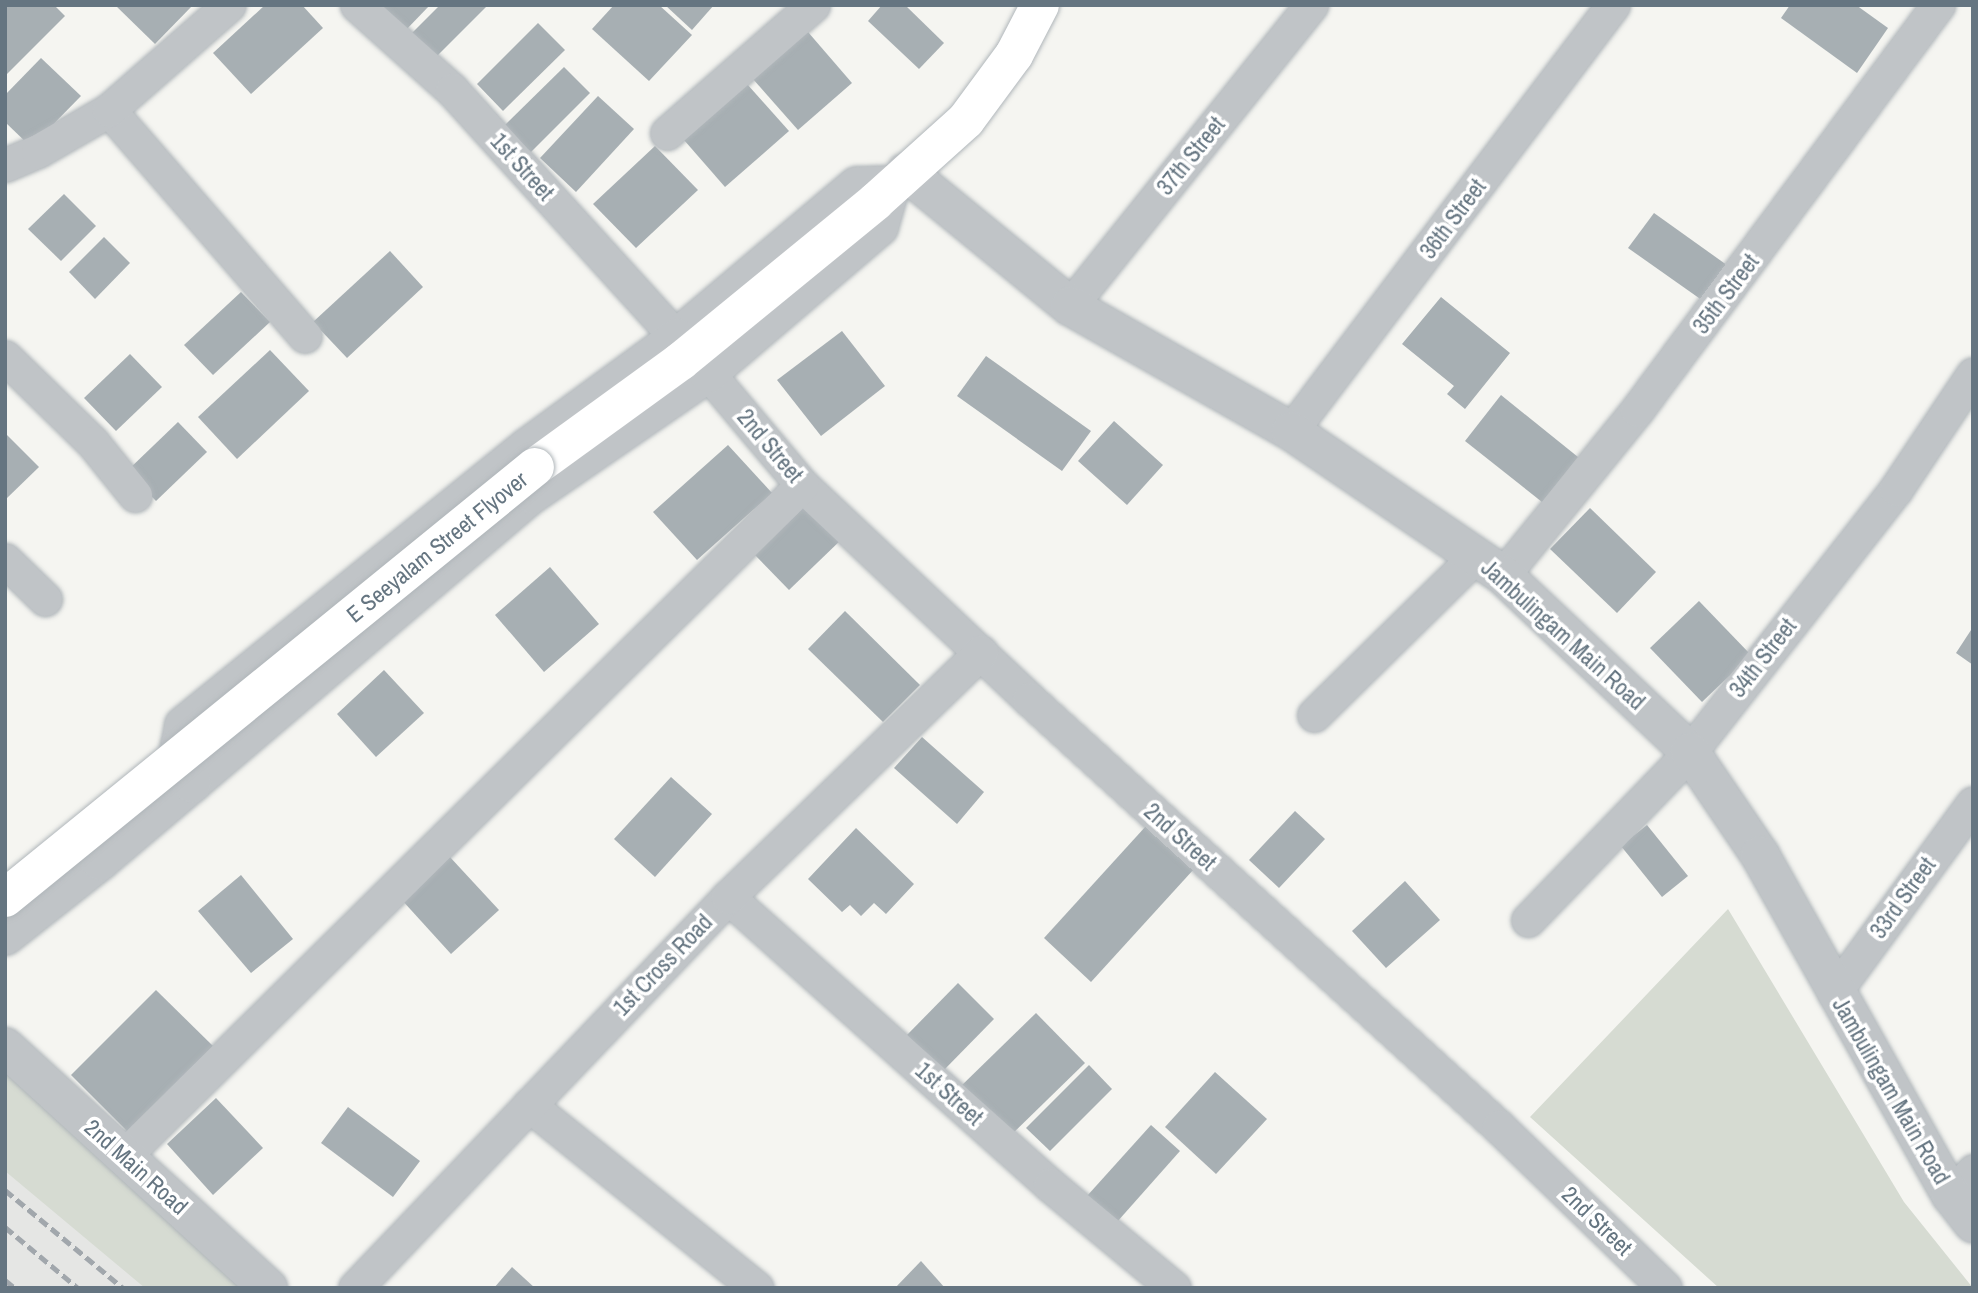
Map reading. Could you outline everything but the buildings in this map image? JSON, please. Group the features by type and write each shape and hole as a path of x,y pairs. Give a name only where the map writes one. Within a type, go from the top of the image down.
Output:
{"main road":[{"name":"E Seeyalam Street Flyover","path":"5,898 535,467 681,361 891,186 966,120 1014,55 1040,5"}],"street":[{"path":"5,165 38,152 108,110 229,5"},
{"name":"1st Street","path":"357,5 452,90 677,338"},
{"path":"667,133 813,5"},
{"name":"37th Street","path":"1070,306 1311,5"},
{"name":"36th Street","path":"1291,431 1613,5"},
{"name":"35th Street","path":"1314,715 1490,565 1645,400 1938,5"},
{"path":"108,110 305,336"},
{"path":"5,936 192,783 532,494 708,373 879,227 891,186 857,186 677,338 528,447 184,726 180,746 192,783"},
{"name":"Jambulingam Main Road","path":"891,186 1070,306 1291,431 1490,565 1690,752 1760,855 1834,993 1966,1196"},
{"path":"5,357 93,443 135,495"},
{"name":"2nd Street","path":"708,373 802,485 981,653 1499,1127 1665,1288"},
{"name":"34th Street","path":"1528,920 1690,752 1896,489 1973,374"},
{"path":"124,1156 802,485"},
{"path":"5,560 45,599"},
{"name":"1st Cross Road","path":"355,1288 728,897 981,653"},
{"name":"33rd Street","path":"1834,993 1973,803"},
{"name":"1st Street","path":"728,897 1050,1185 1174,1288"},
{"name":"2nd Main Road","path":"5,1047 268,1288"},
{"path":"528,1105 757,1288"}],"shaded area":[{"path":"1728,909 1904,1202 1973,1288 1719,1288 1530,1117"},
{"path":"5,1070 242,1288 145,1288 5,1171"},
{"path":"5,1084 254,1288 5,1288"}],"railway":[{"path":"5,1190 123,1288"},
{"path":"5,1227 78,1288"},
{"path":"5,1280 15,1288"}]}
